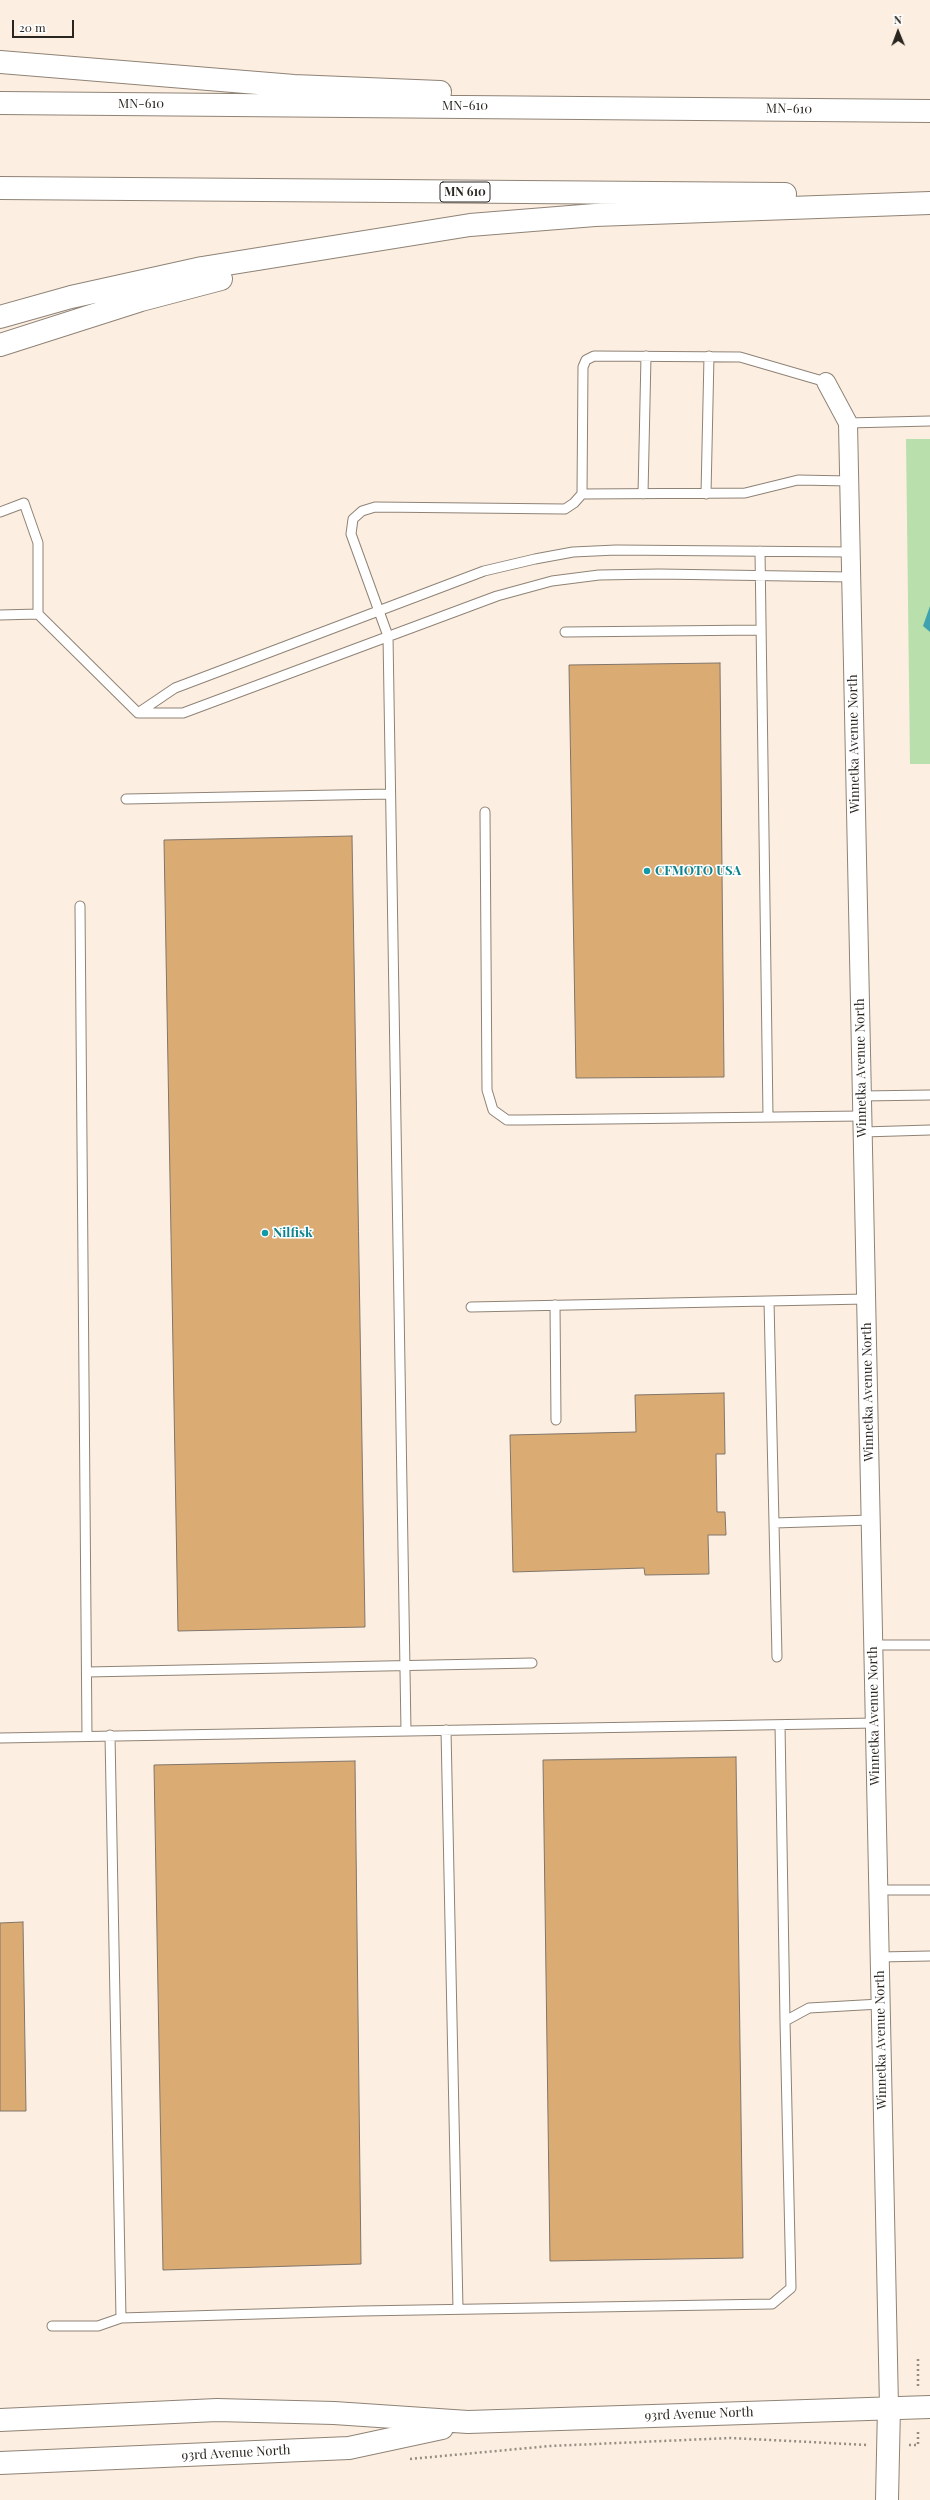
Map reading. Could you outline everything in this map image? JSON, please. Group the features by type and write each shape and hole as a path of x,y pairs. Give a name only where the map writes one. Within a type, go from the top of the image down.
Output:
{"main road":[{"path":"0,62 294,86 426,91 560,107"},
{"name":"MN-610","path":"0,103 930,111"},
{"name":"MN 610","path":"0,188 930,196"},
{"path":"0,318 71,298 202,268 431,230 528,219 930,203"},
{"path":"0,345 141,300 362,242"},
{"path":"888,2500 887,2446 889,2407"},
{"name":"93rd Avenue North","path":"0,2420 217,2410 334,2413 468,2422 889,2407 930,2407"},
{"name":"93rd Avenue North","path":"0,2463 349,2448 468,2422"}],"street":[{"name":"Winnetka Avenue North","path":"826,382 848,423 889,2407"}],"lane":[{"path":"406,1731 388,636 378,612 351,534 353,518 362,512 375,507 565,509 574,503 582,494 583,367 586,360 594,356 740,357 757,360 826,382"},
{"path":"643,494 646,356"},
{"path":"706,494 708,356"},
{"path":"848,423 930,421"},
{"path":"582,494 746,493 798,480 849,481"},
{"path":"0,512 24,503 38,543 38,614 138,713 183,713 497,596 552,581 599,575 851,576"},
{"path":"138,713 175,688 484,571 566,554 651,550 850,552"},
{"path":"760,551 759,575 768,1116"},
{"path":"0,615 38,614"},
{"path":"565,632 760,630"},
{"path":"126,799 390,794"},
{"path":"485,812 487,1090 493,1110 507,1120 768,1116 930,1130"},
{"path":"80,906 87,1736"},
{"path":"862,1096 930,1094"},
{"path":"471,1307 866,1299"},
{"path":"769,1301 776,1657"},
{"path":"555,1305 556,1420"},
{"path":"774,1523 870,1520"},
{"path":"873,1645 930,1645"},
{"path":"87,1672 532,1663"},
{"path":"0,1738 875,1723"},
{"path":"52,2326 98,2326 122,2318 458,2309 772,2304 791,2288 780,1725"},
{"path":"446,1730 458,2309"},
{"path":"110,1735 122,2318"},
{"path":"878,1890 930,1890"},
{"path":"879,1957 930,1956"},
{"path":"785,2021 809,2008 880,2004"}],"path":[{"path":"407,2459 550,2446 730,2438 887,2446 918,2445"}],"green space":[{"path":"906,439 930,439 930,764 910,764"}],"water":[{"path":"930,606 930,632 923,626"}],"building":[{"name":"CFMOTO USA","path":"720,663 724,1077 576,1078 569,665"},
{"name":"Nilfisk","path":"352,836 365,1627 178,1631 164,840"},
{"path":"724,1393 725,1454 716,1454 717,1512 725,1512 726,1535 708,1535 709,1574 645,1575 644,1568 513,1572 510,1435 636,1432 635,1395"},
{"path":"736,1757 743,2258 550,2261 543,1760"},
{"path":"355,1761 361,2264 163,2270 154,1765"},
{"path":"23,1922 26,2111 0,2111 0,1923"}],"place":[{"name":"CFMOTO USA","path":"647,871"},
{"name":"Nilfisk","path":"265,1233"}]}
